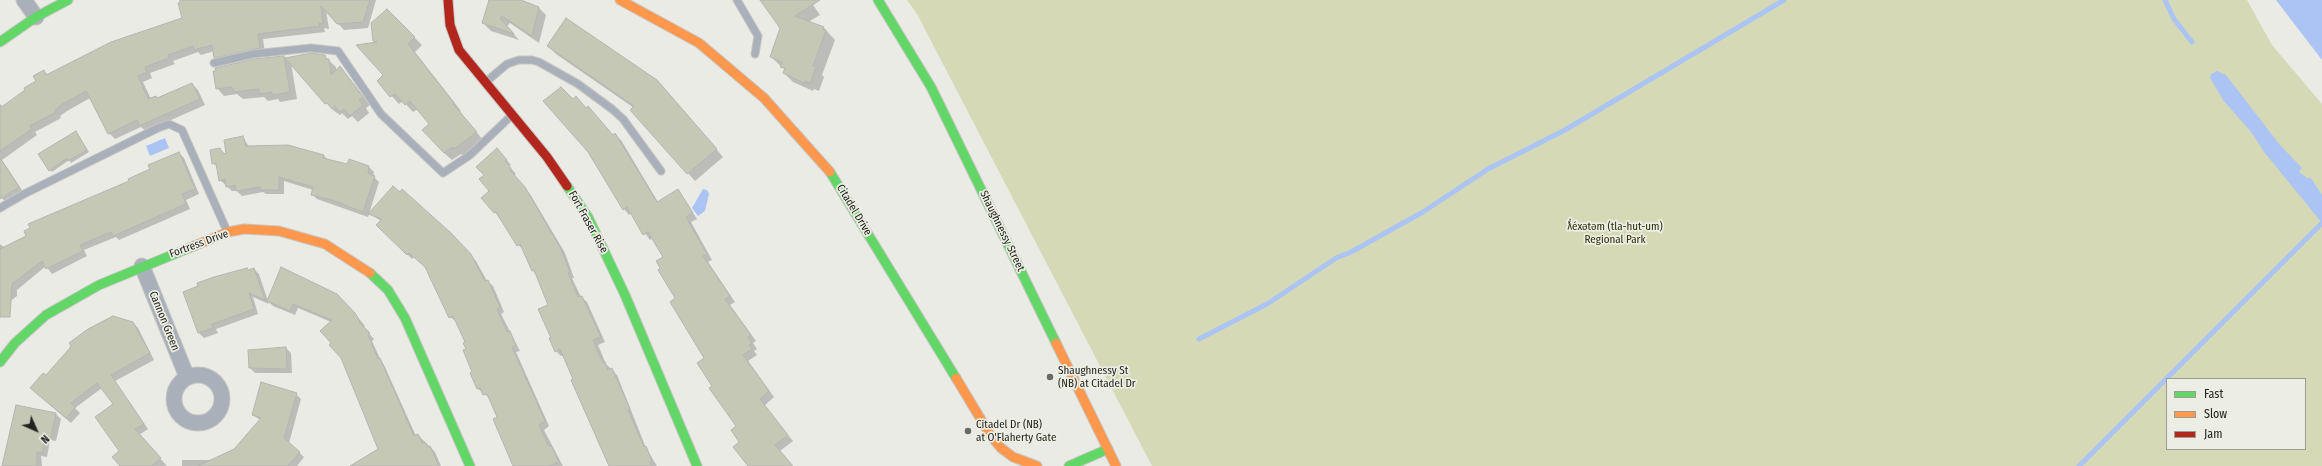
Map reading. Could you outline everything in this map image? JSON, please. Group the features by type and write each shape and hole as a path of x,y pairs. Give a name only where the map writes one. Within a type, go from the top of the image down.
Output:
{"street":[{"path":"24,0 36,17"},
{"path":"0,42 36,17 68,0"},
{"name":"Fort Fraser Rise","path":"448,0 450,25 456,44 560,174 588,217 625,295 697,466"},
{"name":"Citadel Drive","path":"620,0 699,44 764,98 831,173 991,436 1011,462 1037,466"},
{"name":"Shaughnessy Street","path":"878,0 931,87 1116,466"},
{"name":"Fortress Drive","path":"0,362 15,343 46,315 80,294 142,266 228,232 260,229 279,231 312,240 342,253 377,278 388,290 405,318 470,466"},
{"name":"Cannon Green","path":"142,266 187,376"},
{"path":"1069,466 1108,449"}],"lane":[{"path":"737,0 758,36 755,54"},
{"path":"214,63 253,54 311,48 338,51 381,114 443,173 470,155 512,114"},
{"path":"485,82 507,64 519,60 532,60 539,62 578,84 612,108 623,119 661,171"},
{"path":"0,208 59,177 169,124 182,130 228,232"}],"green space":[{"name":"ƛ̓éxətəm (tla-hut-um) Regional Park","path":"907,0 2247,0 2272,45 2322,104 2322,466 1152,466 917,14"}],"water":[{"path":"2276,0 2322,0 2322,60"},
{"path":"2217,71 2226,75 2280,145 2302,168 2299,172 2307,178 2311,178 2322,195 2322,223 2265,153 2251,132 2223,100 2210,78 2211,74"},
{"path":"165,138 169,148 150,156 146,146"},
{"path":"703,189 707,190 709,194 705,211 698,216 692,208"}],"building":[{"path":"180,0 370,0 363,22 337,24 321,6 323,24 319,23 320,26 258,34 260,48 214,58 212,45 194,50 193,46 168,55 169,58 145,67 147,72 138,76 148,99 156,96 157,98 192,83 200,99 139,126 137,120 108,134 86,91 61,105 55,110 56,112 30,126 32,129 0,151 0,108 25,90 24,88 36,81 33,76 44,70 46,75 111,42 182,18 178,3 180,3"},
{"path":"489,0 521,0 539,7 532,36 502,16 500,18 514,34 482,23"},
{"path":"760,0 820,0 795,16 824,27 823,29 826,30 813,66 816,67 810,83 805,81 804,83 783,73 785,68 780,67 782,62 770,57 780,28"},
{"path":"387,9 415,37 408,44 454,103 453,104 477,132 454,149 452,147 444,153 422,130 429,124 410,101 405,105 395,94 390,97 377,81 383,75 356,45 377,42 373,41 371,23"},
{"path":"566,18 657,80 717,149 687,174 630,110 634,106 547,46"},
{"path":"312,53 325,55 326,59 329,59 331,75 340,66 363,97 359,100 363,105 350,116 344,109 340,112 335,106 332,109 327,103 325,104 285,58"},
{"path":"284,56 290,92 272,95 272,92 259,94 259,89 234,92 232,87 216,89 213,71 216,71 215,68 254,59"},
{"path":"561,87 573,99 576,96 586,108 588,106 613,135 615,133 657,202 678,189 693,213 686,217 707,254 703,256 730,296 725,299 751,335 748,337 752,343 749,345 752,349 743,355 769,391 760,399 788,435 775,445 793,466 748,466 733,447 739,442 731,430 736,426 709,388 712,386 697,363 704,358 670,302 675,298 658,270 660,268 656,261 663,257 648,232 643,235 627,207 623,210 588,152 543,101"},
{"path":"76,131 87,150 68,161 67,158 49,171 38,154"},
{"path":"243,136 246,146 288,145 324,155 323,158 347,164 349,159 369,166 368,173 375,176 363,212 332,200 311,195 313,187 279,177 279,190 260,190 260,187 236,191 235,185 226,187 225,179 219,181 216,163 212,164 210,150 220,148 223,154 226,153 224,140"},
{"path":"497,148 507,160 505,161 511,168 510,170 525,187 560,247 570,272 568,273 578,297 582,296 601,337 593,340 603,363 605,362 608,370 612,368 630,409 628,410 644,447 646,446 652,461 650,462 651,466 609,466 571,380 573,379 560,349 555,352 549,338 551,338 538,309 548,305 534,270 532,271 520,244 517,246 496,212 494,213 481,198 489,191 479,179 484,175 476,167"},
{"path":"179,152 195,189 182,194 186,204 113,236 111,232 80,245 83,251 46,269 42,261 12,284 10,317 0,317 0,249 26,236 24,231 30,228 28,224 129,181 128,179 150,169 148,165"},
{"path":"0,158 19,187 0,199"},
{"path":"393,186 400,192 402,189 451,233 471,254 485,281 488,280 500,307 497,309 507,332 510,331 516,346 512,347 545,421 539,425 548,445 552,447 559,462 549,466 513,466 493,419 497,417 487,394 483,395 480,388 477,389 470,373 472,372 463,350 466,349 463,343 465,342 453,316 449,318 425,267 409,253 407,255 376,225 382,219 368,214"},
{"path":"281,267 337,294 355,313 360,321 359,322 370,333 368,335 378,359 380,358 414,436 418,434 422,443 425,442 428,447 430,446 439,466 350,466 378,449 341,358 329,345 331,343 320,331 332,320 293,304 290,311 267,301"},
{"path":"247,268 248,270 254,268 265,300 249,293 254,309 212,324 213,328 198,333 183,292 198,286 197,283"},
{"path":"113,316 133,322 150,353 111,375 144,424 135,429 161,458 152,466 120,466 112,457 119,451 95,417 113,404 97,383 71,403 76,407 66,418 30,388 43,373 46,375 69,349 71,346 69,343 88,329"},
{"path":"286,347 287,369 249,368 248,350"},
{"path":"261,382 297,393 284,438 300,452 288,466 198,466 234,449 261,418 252,415"},
{"path":"16,405 56,413 51,437 45,436 42,453 37,452 37,466 2,466"}],"waterway":[{"path":"1199,339 1267,304 1336,258 1351,252 1423,212 1488,169 1565,130 1784,0"},
{"path":"2165,0 2174,19 2192,42"},
{"path":"2167,378 2322,223"},
{"path":"2079,466 2166,379"}],"traffic: fast":[{"path":"0,42 36,17 68,0"},
{"path":"878,0 931,87 1056,343"},
{"path":"830,172 956,378"},
{"path":"567,186 588,217 625,295 697,466"},
{"path":"0,362 15,343 46,315 99,285 194,246"},
{"path":"370,273 388,290 405,318 470,466"},
{"path":"1069,466 1108,449"}],"traffic: slow":[{"path":"620,0 699,43 764,98 830,172"},
{"path":"194,246 228,232 244,229 279,231 325,244 370,273"},
{"path":"1056,343 1116,466"},
{"path":"956,378 991,436 1001,448 1013,457 1037,466"}],"traffic: jam":[{"path":"448,0 450,25 459,50 547,157 567,186"}],"place":[{"name":"Shaughnessy St (NB) at Citadel Dr","path":"1050,377"},
{"name":"Citadel Dr (NB) at O'Flaherty Gate","path":"968,431"}]}
